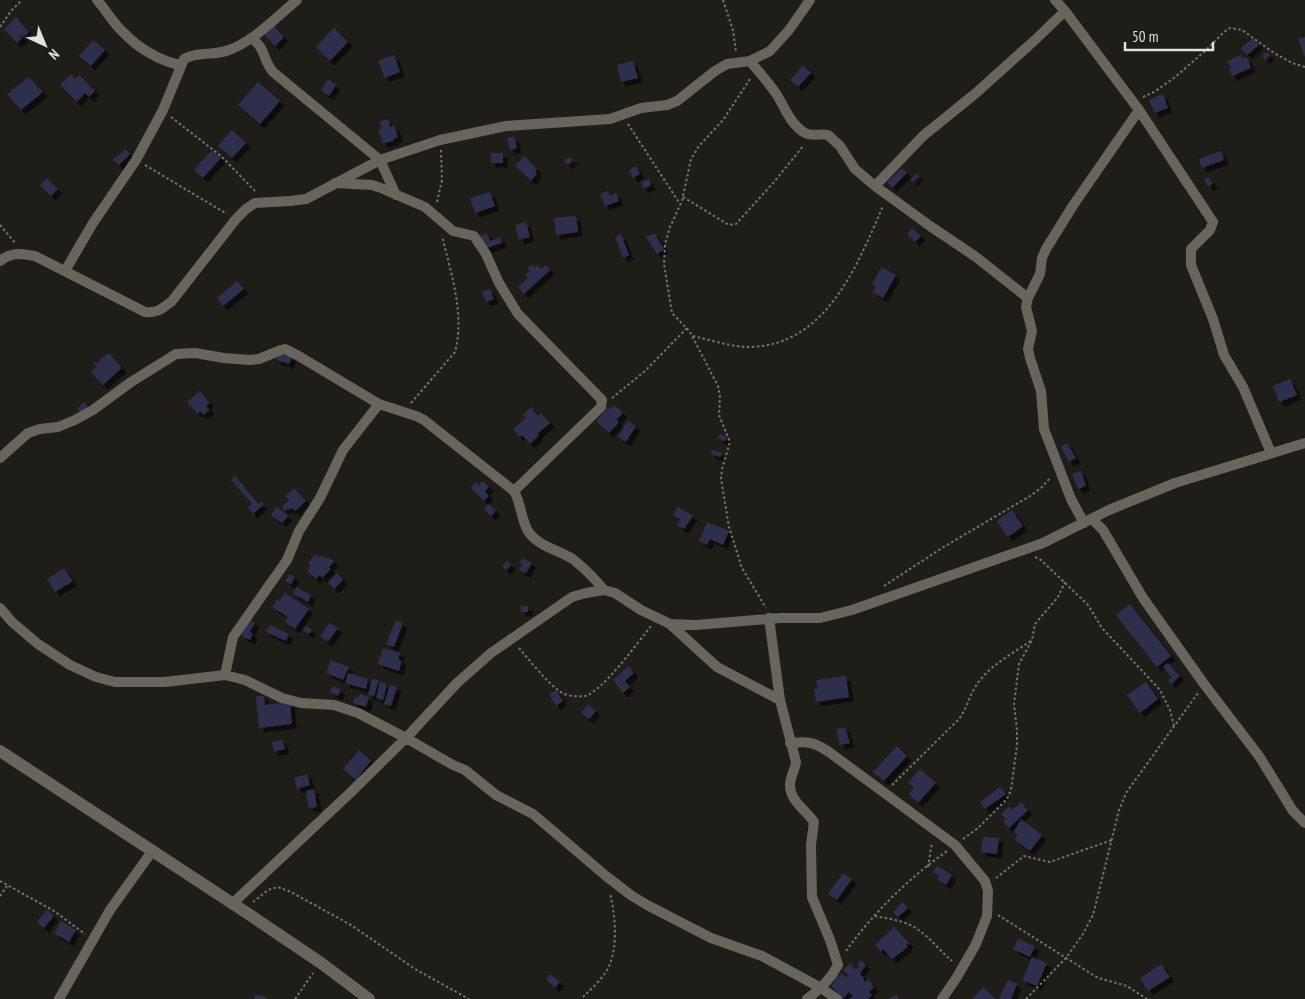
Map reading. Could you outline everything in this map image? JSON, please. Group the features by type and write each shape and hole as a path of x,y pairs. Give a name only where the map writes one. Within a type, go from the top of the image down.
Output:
{"street":[{"path":"96,0 124,34 133,41 167,62 180,65"},
{"path":"64,271 136,160 163,110 184,59 200,53 226,51 239,46 297,0"},
{"path":"0,261 5,257 21,252 35,256 145,312 156,313 172,301 236,219 255,203 299,201 380,160 440,140 506,126 603,119 642,108 667,105 686,94 727,64 750,61 770,50 779,42 810,0"},
{"path":"1054,0 1065,11 1139,110 1213,222 1210,230 1191,249 1191,265 1213,320 1224,355 1243,387 1271,453"},
{"path":"874,186 923,136 976,93 1065,11"},
{"path":"251,38 262,46 268,66 273,72 380,160 396,195"},
{"path":"750,61 778,97 788,116 806,134 812,136 828,135 834,139 854,169 874,186 976,257 1028,298"},
{"path":"1139,110 1074,204 1046,249 1042,258 1040,274 1028,298 1026,307 1032,331 1028,349 1041,391 1044,429 1071,499 1088,521 1103,530 1143,598 1204,684 1255,750 1293,811 1305,823"},
{"path":"334,183 372,185 425,207 453,231 478,239 499,283 518,314 602,400 601,407 514,491"},
{"path":"0,458 28,434 40,429 58,427 93,410 168,358 184,352 250,360 285,350 297,355 379,404 424,420 514,491 528,531 536,540 572,559 589,572 604,590"},
{"path":"225,675 233,637 288,560 299,531 323,492 343,450 379,404"},
{"path":"670,624 696,625 771,618 820,618 852,610 1043,543 1109,510 1175,483 1305,442"},
{"path":"232,904 317,826 406,738 457,683 510,639 572,597 604,590 614,593 670,624 718,667 780,700"},
{"path":"0,608 12,622 38,644 70,665 96,677 115,682 134,683 165,682 225,675 245,680 282,698 301,703 334,705 358,713 465,770 496,795 533,814 632,896 711,938 762,956 821,988 837,999"},
{"path":"771,618 780,700 796,762 790,785 792,794 814,822 810,845 812,897 838,965 821,988 807,999"},
{"path":"790,743 806,741 816,744 934,831 956,845 985,881 988,891 987,916 976,944 942,999"},
{"path":"0,751 244,911 369,999"},
{"path":"59,999 110,910 153,850"}],"path":[{"path":"0,27 11,11 22,0"},
{"path":"724,0 733,30 738,62"},
{"path":"1131,100 1154,92 1174,78 1230,28 1242,30 1274,53 1292,63 1305,67"},
{"path":"757,69 714,131 695,152 683,197 670,226 664,264 672,313 693,336 718,386 720,397 719,414 730,442 721,479 729,527 742,568 771,618"},
{"path":"163,110 221,156 266,202"},
{"path":"622,114 680,204"},
{"path":"683,197 729,225 736,224 812,136"},
{"path":"403,412 455,352 457,343 457,314 454,286 436,217 443,163 440,140"},
{"path":"136,160 236,219"},
{"path":"693,336 748,347 765,346 785,341 802,332 820,317 835,300 847,280 887,196"},
{"path":"0,225 21,252"},
{"path":"601,407 645,371 687,328"},
{"path":"877,590 942,548 988,523 1035,492 1049,481 1058,466"},
{"path":"1021,550 1041,560 1088,605 1102,628 1160,690 1170,710 1174,726"},
{"path":"838,965 846,950 889,899 978,828 1006,799 1011,790 1017,745 1014,704 1019,664 1032,640 1035,624 1058,597 1065,582"},
{"path":"510,639 560,692 571,696 586,696 624,662 657,618"},
{"path":"883,793 965,713 981,678 1032,640"},
{"path":"1026,999 1066,958 1083,934 1093,915 1126,793 1204,684"},
{"path":"928,867 934,831"},
{"path":"987,886 1024,856 1050,862 1112,840"},
{"path":"583,998 596,985 610,965 613,952 613,905 606,876"},
{"path":"0,881 54,911 92,939"},
{"path":"0,896 8,886"},
{"path":"244,911 268,890 278,887 291,892 351,925 415,969 469,999"},
{"path":"988,908 1098,978 1127,986 1147,999"},
{"path":"874,916 908,924 920,930 938,950 962,969"},
{"path":"295,999 320,963"}],"building":[{"path":"16,17 29,32 17,43 4,29"},
{"path":"272,24 284,37 275,46 263,33"},
{"path":"334,28 348,42 330,61 316,47"},
{"path":"1305,37 1305,57 1298,39"},
{"path":"1253,38 1259,45 1247,55 1241,48"},
{"path":"93,40 105,50 91,66 79,56"},
{"path":"1267,52 1270,55 1265,60 1262,56"},
{"path":"394,55 400,72 385,78 378,61"},
{"path":"1241,55 1242,58 1247,57 1251,68 1232,76 1229,69 1231,68 1227,61"},
{"path":"633,61 638,78 621,82 617,65"},
{"path":"803,65 811,73 798,87 790,80"},
{"path":"71,74 75,79 79,75 95,91 89,97 85,93 77,102 60,85"},
{"path":"29,77 43,92 21,110 7,94"},
{"path":"328,79 336,85 329,96 321,90"},
{"path":"258,82 280,101 260,124 238,105"},
{"path":"1163,94 1168,108 1155,113 1149,100"},
{"path":"388,119 390,127 394,125 398,137 393,139 394,141 383,143 378,130 382,129 379,122"},
{"path":"232,130 246,143 232,158 218,146"},
{"path":"514,137 517,148 510,150 507,138"},
{"path":"125,149 130,154 119,165 113,160"},
{"path":"212,150 221,158 203,178 194,170"},
{"path":"1221,151 1224,160 1202,168 1199,159"},
{"path":"491,153 503,153 503,163 491,163"},
{"path":"524,156 537,169 535,172 537,174 531,181 515,166"},
{"path":"569,157 573,160 568,165 564,161"},
{"path":"636,166 640,174 633,178 629,170"},
{"path":"902,168 907,173 892,188 887,182"},
{"path":"917,173 919,176 913,182 910,180"},
{"path":"1208,177 1213,183 1209,187 1204,180"},
{"path":"47,178 58,189 51,196 40,185"},
{"path":"649,179 651,186 643,188 641,182"},
{"path":"608,191 610,196 616,193 619,201 605,206 600,194"},
{"path":"490,192 495,206 475,213 470,198"},
{"path":"576,216 578,232 556,235 554,218"},
{"path":"526,222 530,237 519,240 515,225"},
{"path":"912,228 921,236 915,242 907,234"},
{"path":"487,233 490,241 500,237 502,243 484,249 479,236"},
{"path":"654,233 664,249 657,254 646,237"},
{"path":"621,234 629,255 623,258 615,237"},
{"path":"532,264 535,267 537,265 541,269 546,265 550,270 524,294 518,287 528,278 525,275 530,271 527,269"},
{"path":"882,267 896,275 883,298 873,292 876,286 872,284"},
{"path":"237,281 244,289 223,306 217,298"},
{"path":"490,289 494,299 486,302 482,292"},
{"path":"109,353 122,368 103,385 91,372 97,367 93,363 97,364 100,359"},
{"path":"279,353 292,357 289,364 276,360"},
{"path":"1290,379 1297,395 1279,402 1273,386"},
{"path":"200,391 210,403 206,406 210,410 203,415 200,411 198,414 187,402"},
{"path":"84,402 89,408 82,414 77,409"},
{"path":"614,405 623,413 616,420 619,422 609,433 596,421 608,407 611,409"},
{"path":"531,407 538,416 541,413 550,423 537,434 539,435 530,444 513,429 526,418 523,415"},
{"path":"627,421 636,426 626,442 618,437"},
{"path":"720,434 727,437 725,441 718,439"},
{"path":"1067,443 1076,458 1069,462 1061,447"},
{"path":"712,450 722,453 720,457 710,454"},
{"path":"1081,471 1086,486 1078,489 1072,474"},
{"path":"235,476 259,504 261,502 264,504 253,514 248,507 252,504 231,480"},
{"path":"483,481 489,487 485,491 489,496 484,501 471,488 476,482 478,485"},
{"path":"294,488 306,501 295,511 292,508 290,510 287,508 284,511 282,507 289,500 285,496"},
{"path":"489,504 496,511 491,516 484,509"},
{"path":"277,507 288,516 282,523 271,515"},
{"path":"678,507 693,516 684,529 677,525 680,519 673,515"},
{"path":"1012,510 1023,526 1008,537 997,521"},
{"path":"707,522 729,531 723,545 710,539 707,545 699,541"},
{"path":"316,554 318,557 320,555 327,559 329,557 334,562 329,567 331,569 322,578 320,575 316,579 307,571 311,566 308,563"},
{"path":"522,558 532,563 526,573 519,570 522,564 519,563"},
{"path":"507,561 511,565 506,570 502,566"},
{"path":"64,568 73,581 55,592 47,579"},
{"path":"337,573 343,580 334,589 328,582"},
{"path":"290,574 295,577 291,584 285,581"},
{"path":"296,587 311,595 308,602 293,594"},
{"path":"285,593 309,609 295,629 285,622 288,617 272,607 278,599 280,601"},
{"path":"1130,604 1171,656 1157,667 1116,615"},
{"path":"521,606 528,606 528,612 521,612"},
{"path":"249,619 255,623 250,632 253,634 250,640 241,636"},
{"path":"396,620 403,623 394,647 386,644"},
{"path":"330,623 338,628 328,642 320,636"},
{"path":"270,625 289,634 286,641 266,632"},
{"path":"306,626 312,630 309,634 303,630"},
{"path":"383,648 400,653 398,659 402,661 399,671 378,664"},
{"path":"331,660 349,667 343,680 326,673"},
{"path":"1168,663 1180,676 1171,684 1168,681 1171,677 1163,667"},
{"path":"629,666 634,673 625,681 630,687 623,693 613,680"},
{"path":"348,673 368,679 366,689 345,683"},
{"path":"846,676 849,697 816,702 814,689 818,688 816,680"},
{"path":"372,679 379,680 374,696 368,695"},
{"path":"380,682 387,684 383,700 376,698"},
{"path":"1146,682 1158,699 1140,713 1127,695"},
{"path":"390,685 397,687 391,706 384,704"},
{"path":"333,686 341,690 338,696 330,692"},
{"path":"556,690 563,701 556,706 549,694"},
{"path":"360,694 369,697 366,707 353,703 355,697 358,698"},
{"path":"256,696 264,696 265,705 290,702 292,724 259,728"},
{"path":"588,704 596,711 589,719 581,713"},
{"path":"845,727 850,743 840,745 836,729"},
{"path":"282,740 285,749 274,752 272,742"},
{"path":"897,746 907,756 884,781 873,772"},
{"path":"359,750 371,761 356,780 343,769"},
{"path":"920,769 936,783 918,803 909,794 914,788 908,783"},
{"path":"307,774 310,785 297,789 294,778"},
{"path":"1000,787 1006,794 985,809 980,802"},
{"path":"314,789 317,807 309,808 306,791"},
{"path":"1021,802 1028,810 1009,828 1003,822 1006,819 1001,814 1009,806 1012,810"},
{"path":"1021,819 1042,835 1030,851 1014,839 1018,835 1014,832"},
{"path":"983,837 999,838 997,854 981,852"},
{"path":"937,866 952,875 946,885 937,879 939,876 933,872"},
{"path":"843,873 852,879 837,900 828,894"},
{"path":"902,902 908,908 898,917 893,912"},
{"path":"47,910 54,916 44,928 37,922"},
{"path":"61,921 76,930 69,942 54,933"},
{"path":"894,927 909,943 906,946 908,947 892,959 883,949 881,952 875,945"},
{"path":"1018,939 1035,946 1030,957 1013,949"},
{"path":"1032,957 1047,963 1037,986 1022,980"},
{"path":"861,960 866,966 859,973 865,982 868,979 874,987 869,992 872,995 868,999 849,999 853,996 849,992 843,999 831,986 835,982 833,980 842,974 845,978 848,975 843,970 850,963 856,970 859,966 857,964"},
{"path":"1161,964 1170,977 1148,991 1140,978"},
{"path":"550,974 560,982 555,988 546,979"},
{"path":"1008,980 1017,984 1011,999 999,999"},
{"path":"983,987 996,999 972,999"},
{"path":"255,995 267,997 266,999 254,999"},
{"path":"897,995 899,999 888,999"}]}
